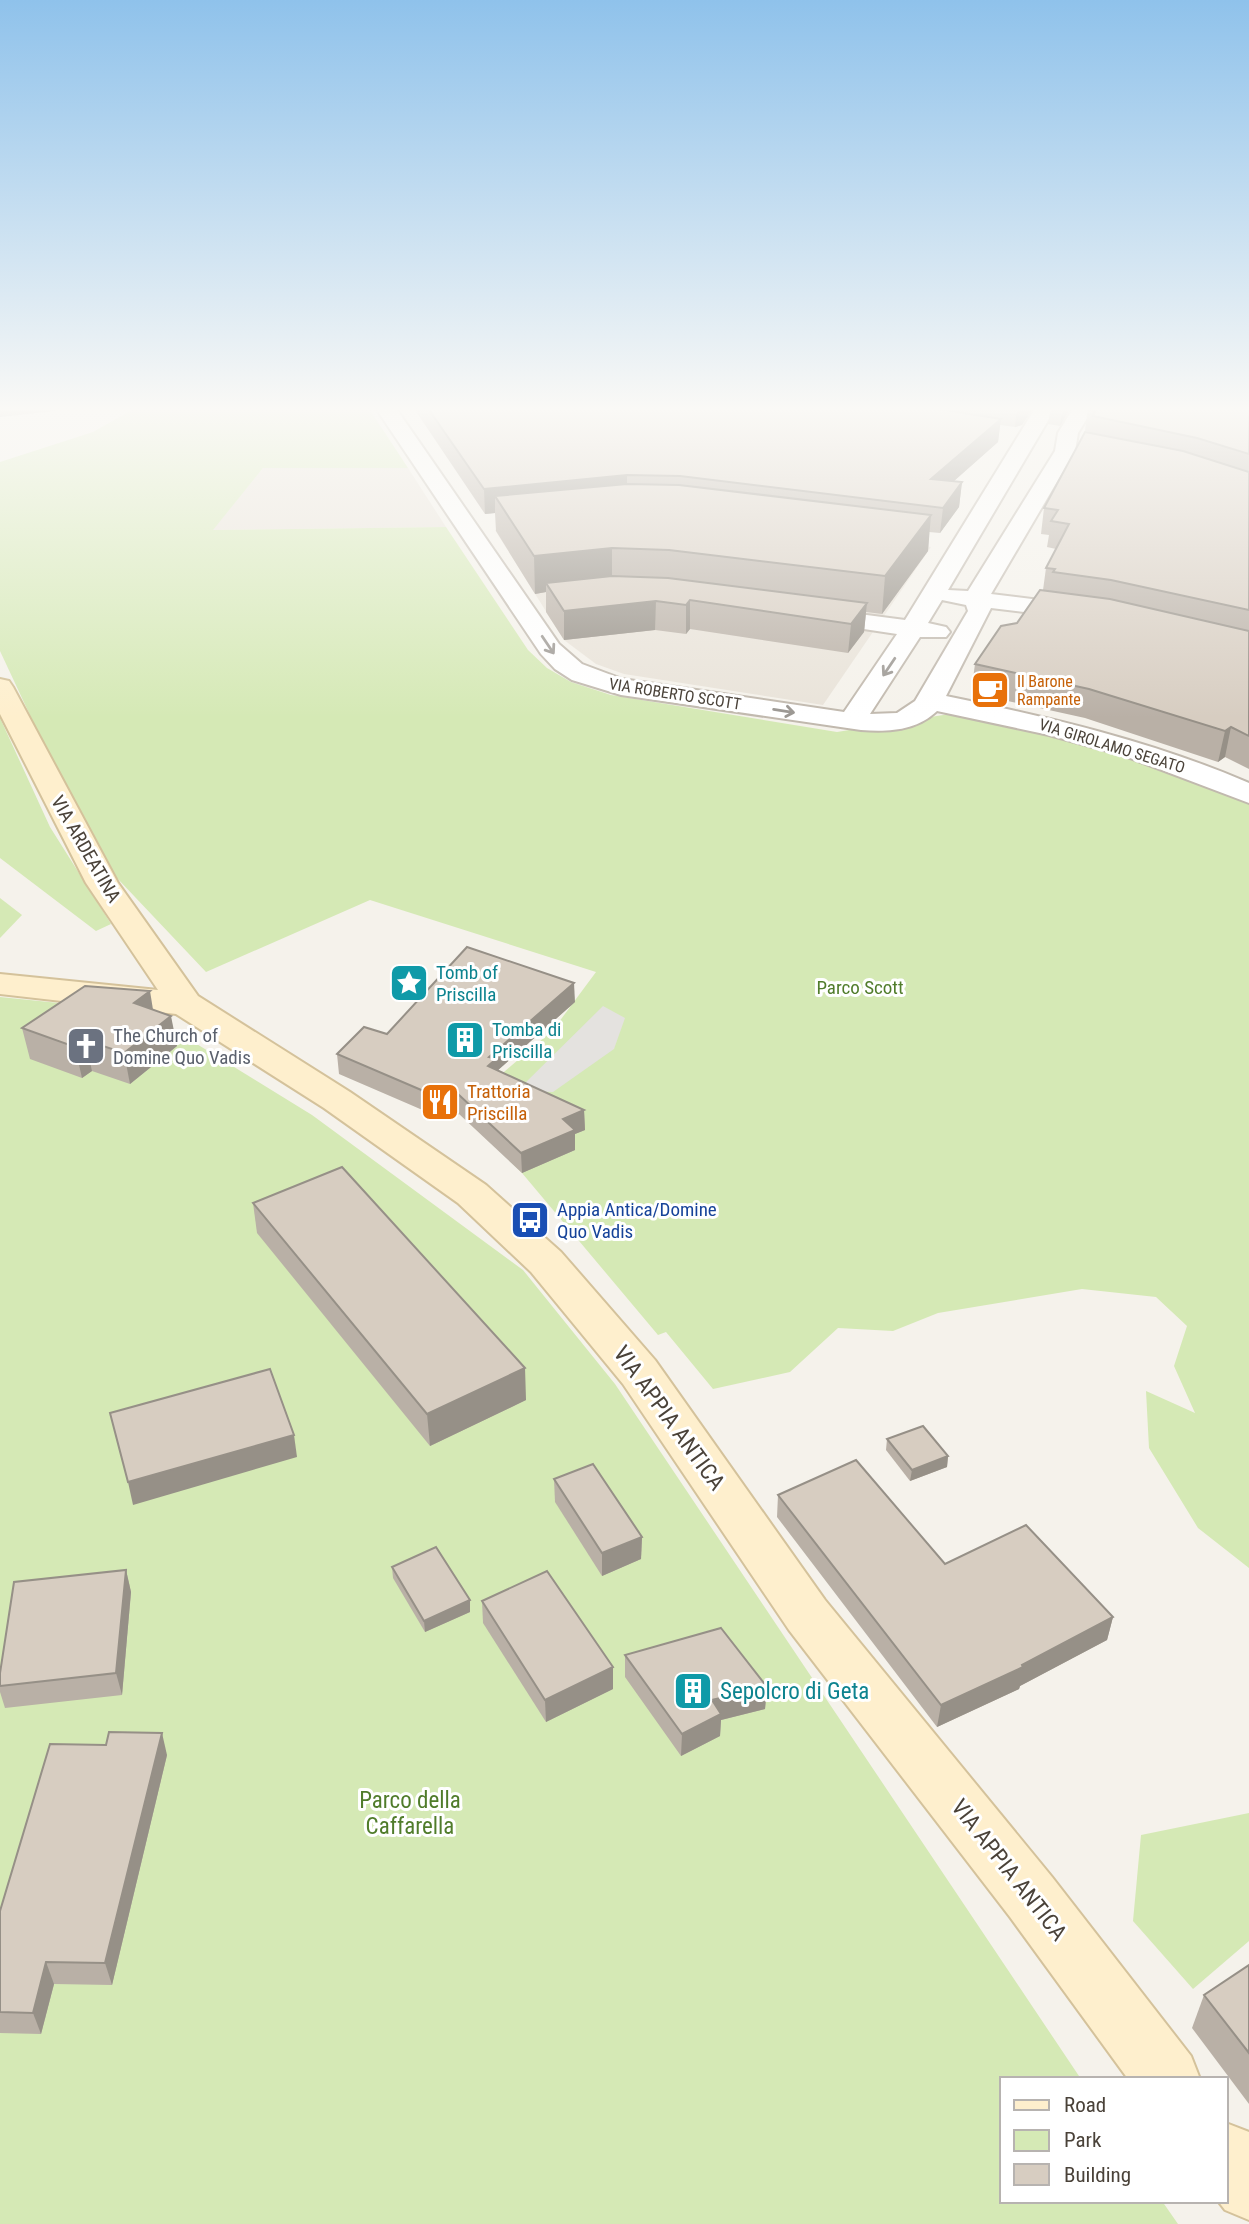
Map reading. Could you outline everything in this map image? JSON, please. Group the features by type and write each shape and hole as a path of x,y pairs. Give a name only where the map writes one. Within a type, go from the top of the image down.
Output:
{"street":[{"name":"VIA ROBERTO SCOTT","path":"467,511 535,604 560,661 596,681 850,721 903,720 916,715 929,701"},
{"path":"850,721 915,629 935,594 954,544 973,511"},
{"path":"929,701 980,611 976,599 1028,511"},
{"path":"954,544 1002,551"},
{"path":"935,594 1106,617"},
{"path":"785,611 965,636"},
{"name":"VIA ARDEATINA","path":"0,687 102,883 185,1004"},
{"name":"VIA GIROLAMO SEGATO","path":"929,701 1083,734 1164,759 1249,794"},
{"name":"VIA APPIA ANTICA","path":"0,984 185,1004 337,1100 472,1194 546,1262 639,1372 807,1615 1031,1897 1166,2077"},
{"path":"1228,2159 1249,2186"}],"shaded area":[{"path":"228,511 436,511 446,527 212,530"},
{"path":"673,514 931,547 823,705 624,674 596,664 564,640 495,530 615,516"},
{"path":"603,1006 625,1018 614,1049 553,1092 517,1091"}],"green space":[{"name":"Parco Scott","path":"0,511 228,511 213,530 446,527 528,650 547,668 571,682 611,695 837,732 962,712 1086,739 1249,801 1249,1568 1198,1528 1149,1448 1146,1391 1195,1413 1174,1366 1187,1326 1156,1297 1082,1289 938,1313 893,1331 838,1328 790,1372 713,1389 666,1332 658,1335 522,1173 494,1145 497,1078 553,1030 596,972 370,900 206,972 117,878 36,728 0,651"},
{"path":"0,718 50,827 111,924 96,931 0,858"},
{"path":"0,898 22,915 0,938"},
{"name":"Parco della Caffarella","path":"0,997 98,1007 147,1019 187,1038 312,1115 523,1270 615,1384 1080,2077 1000,2077 1000,2203 1163,2203 1178,2224 0,2224"},
{"path":"1249,1813 1249,1941 1193,1989 1133,1921 1141,1835"}],"building":[{"path":"505,511 896,511 931,515 885,576 669,550 612,548 534,556"},
{"path":"1057,511 1249,511 1249,610 1111,580 1053,572 1055,569 1046,568 1069,524 1051,521"},
{"path":"612,576 668,578 867,603 851,624 690,600 686,605 656,601 564,611 546,583"},
{"path":"1040,590 1110,599 1249,631 1249,736 1231,727 1225,731 1089,689 975,664 1001,626 1017,623"},
{"path":"467,947 574,983 489,1057 496,1059 488,1066 584,1110 563,1119 575,1130 521,1153 458,1094 447,1101 337,1054 364,1027 387,1034"},
{"path":"85,986 150,991 134,1003 171,1016 124,1053 85,1040 75,1047 22,1028"},
{"path":"342,1167 525,1368 427,1414 253,1203"},
{"path":"270,1369 294,1435 128,1482 110,1413"},
{"path":"923,1426 948,1456 912,1470 887,1439"},
{"path":"856,1460 945,1564 1026,1525 1113,1617 1022,1665 1023,1667 941,1705 778,1495"},
{"path":"593,1464 642,1537 602,1553 554,1479"},
{"path":"436,1547 470,1600 424,1621 392,1567"},
{"path":"126,1570 116,1673 0,1686 14,1582"},
{"path":"547,1571 613,1667 545,1700 482,1601"},
{"name":"Sepolcro di Geta","path":"721,1628 767,1687 712,1700 721,1714 682,1734 625,1655"},
{"path":"109,1732 162,1733 105,1963 46,1962 33,2013 0,2012 0,1911 50,1744 106,1745"},
{"path":"1249,1965 1249,2053 1204,1995"}],"place":[{"name":"Il Barone Rampante","path":"990,690"},
{"name":"Tomb of Priscilla","path":"409,983"},
{"name":"Tomba di Priscilla","path":"465,1040"},
{"name":"The Church of Domine Quo Vadis","path":"86,1046"},
{"name":"Trattoria Priscilla","path":"440,1102"},
{"name":"Appia Antica/Domine Quo Vadis","path":"530,1220"},
{"name":"Sepolcro di Geta","path":"693,1691"}]}
